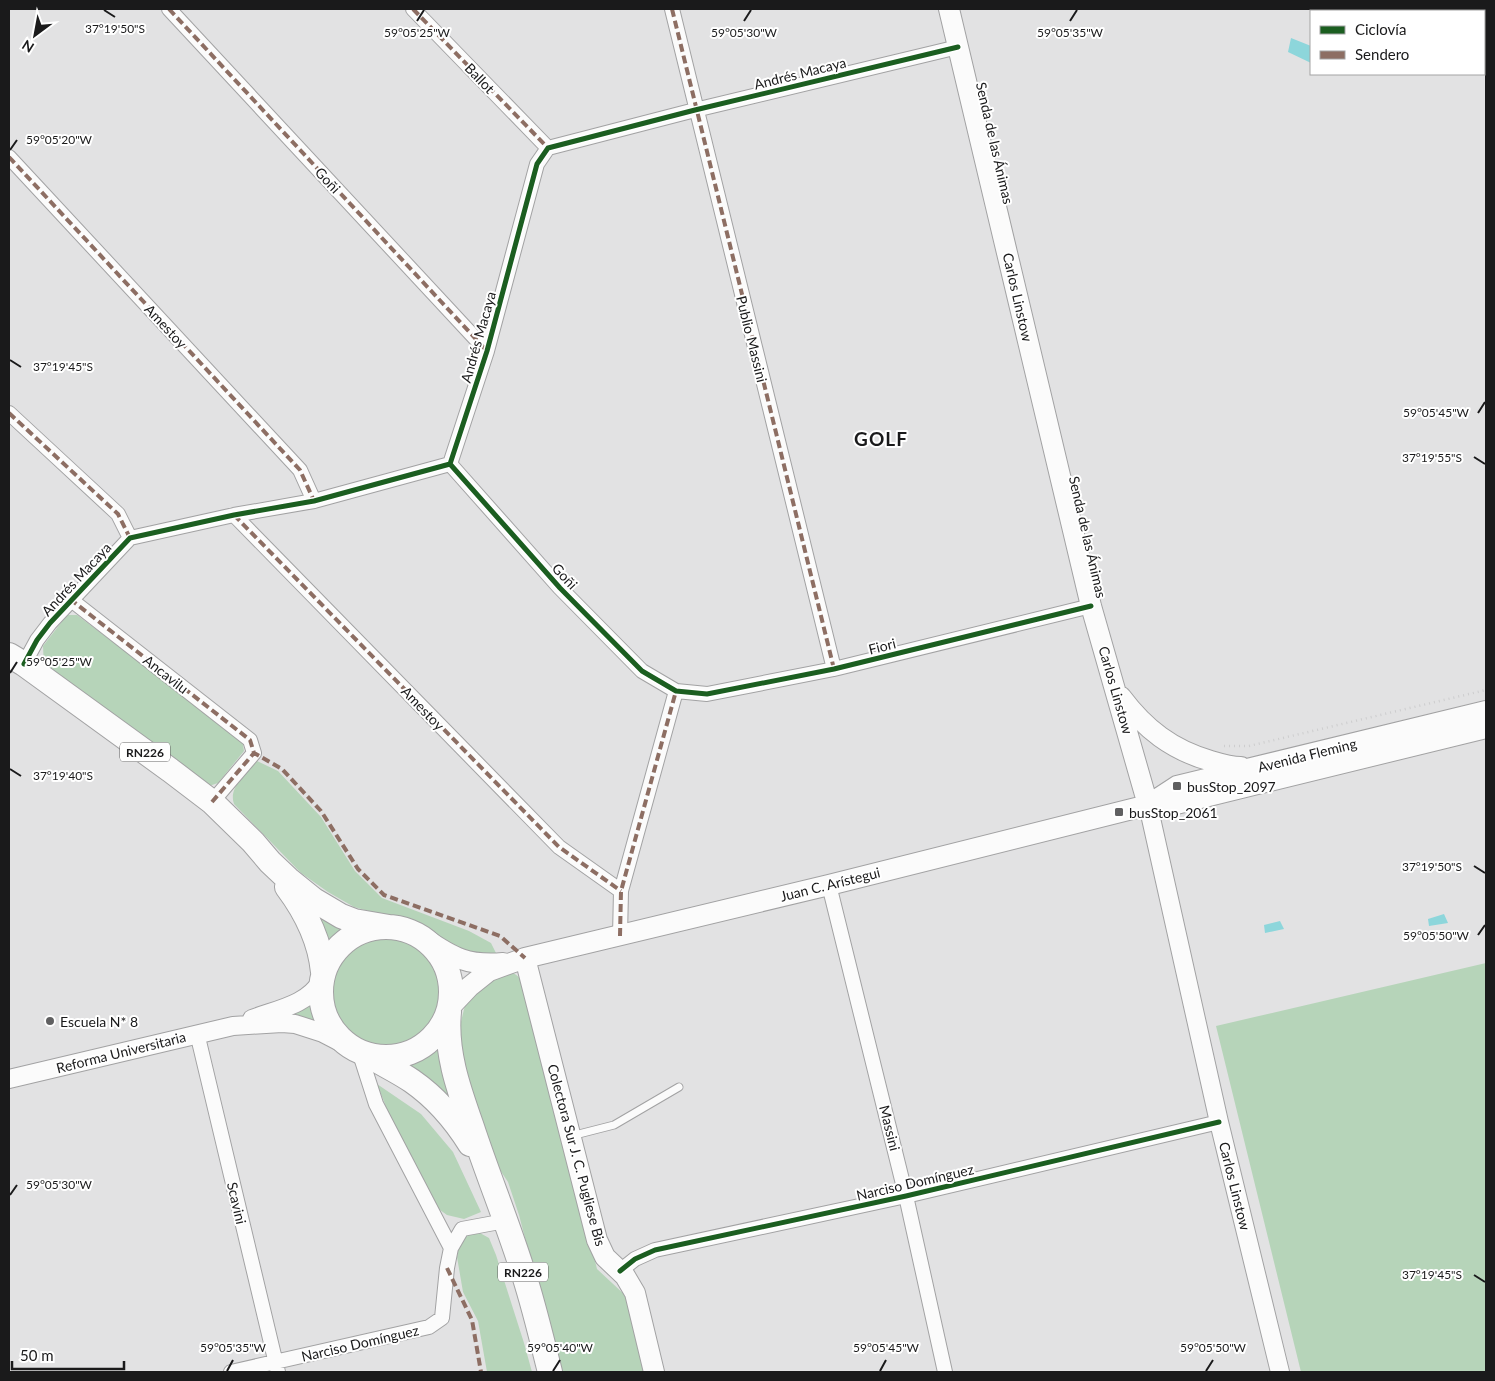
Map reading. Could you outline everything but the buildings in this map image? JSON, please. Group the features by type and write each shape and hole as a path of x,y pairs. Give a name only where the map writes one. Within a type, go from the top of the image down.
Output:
{"highway":[{"name":"RN226","path":"16,660 212,802 253,842 270,862 298,902 320,950 321,1000 326,1018 336,1035 359,1051 412,1081 448,1113 487,1174"},
{"name":"RN226","path":"270,862 314,900 341,916 354,921 407,930 424,938 438,951 447,967 452,985 448,1030 454,1072 487,1174 527,1284 550,1372"},
{"name":"RN226","path":"322,976 331,956 342,944 356,934 372,928 389,926"},
{"name":"RN226","path":"359,1051 384,1058 401,1056 417,1050 431,1041 442,1028 450,1009"}],"main road":[{"name":"Carlos Linstow","path":"949,9 1091,606 1148,805"},
{"path":"1115,690 1137,718 1180,750 1220,764 1234,767 1258,767"},
{"name":"Avenida Fleming","path":"1148,805 1177,786 1486,711"},
{"name":"Avenida Fleming","path":"1148,805 1176,804 1486,728"},
{"name":"Juan C. Arístegui","path":"450,1009 481,976 489,971 519,960 1148,805"},
{"name":"Juan C. Arístegui","path":"424,938 448,954 462,960 483,963 519,960"},
{"name":"Colectora Sur J. C. Pugliese Bis","path":"519,960 571,1136 600,1249 605,1257 625,1276 635,1293 654,1372"}],"street":[{"name":"Goñi","path":"169,9 487,351"},
{"name":"Ballot","path":"413,9 548,148"},
{"name":"Publio Massini","path":"672,9 695,110 834,669"},
{"name":"Andrés Macaya","path":"16,660 37,640 70,599 130,538 234,515 314,501 450,464 487,351 537,164 548,148 695,110 958,47"},
{"name":"Amestoy","path":"9,157 300,470 314,501"},
{"path":"9,413 118,514 130,538"},
{"name":"Goñi","path":"450,464 560,588 642,671 676,690"},
{"name":"Amestoy","path":"234,515 559,847 621,891"},
{"name":"Ancavilu","path":"70,599 250,740 254,753 212,802"},
{"name":"Fiori","path":"676,690 707,694 834,669 1091,606"},
{"path":"620,936 621,891 676,690"},
{"name":"Carlos Linstow","path":"1148,805 1219,1122 1280,1372"},
{"name":"Massini","path":"829,885 906,1196 945,1372"},
{"name":"Reforma Universitaria","path":"233,1026 299,1002 315,990 322,976"},
{"name":"Reforma Universitaria","path":"9,1079 233,1026 296,1024 324,1033 359,1051"},
{"name":"Scavini","path":"197,1033 277,1368"},
{"path":"359,1051 376,1104 451,1248"},
{"name":"Narciso Domínguez","path":"620,1271 635,1259 654,1250 906,1196 1219,1122"},
{"name":"Narciso Domínguez","path":"231,1372 277,1368 429,1327 442,1318 451,1248 462,1229 505,1221"}],"lane":[{"path":"571,1136 614,1125 679,1087"}],"path":[{"path":"1216,744 1223,746 1250,746 1486,690"}],"green space":[{"path":"67,615 77,615 242,739 244,751 218,783 209,786 44,668 43,646"},
{"path":"257,761 278,771 321,817 355,871 382,898 469,931 491,943 496,953 482,956 463,955 435,934 415,924 354,907 301,873 234,804 233,798 236,786"},
{"path":"303,897 352,924 325,945"},
{"path":"386,936 408,940 426,952 438,970 442,992 438,1014 426,1032 408,1044 386,1048 364,1044 346,1032 334,1014 330,992 334,970 346,952 364,940"},
{"path":"1486,963 1486,1372 1301,1372 1216,1026"},
{"path":"510,972 519,977 528,991 597,1269 626,1296 644,1372 560,1372 519,1215 508,1182 490,1155 460,1065 459,1030 466,1001 481,985"},
{"path":"308,1002 318,1026 270,1018"},
{"path":"440,1045 463,1116 408,1068 409,1064 424,1058"},
{"path":"377,1084 421,1114 453,1152 481,1212 464,1219 447,1215 433,1205 393,1124"},
{"path":"480,1233 489,1238 496,1255 532,1372 487,1372 478,1321 463,1292 457,1257 459,1245 468,1234"}],"water":[{"path":"1291,38 1310,46 1310,63 1288,52"},
{"path":"1444,914 1448,923 1429,926 1428,919"},
{"path":"1280,921 1284,929 1265,933 1264,925"}],"marked path":[{"path":"169,9 487,351"},
{"path":"413,9 548,148"},
{"path":"672,9 834,669"},
{"path":"9,157 300,470 314,501"},
{"path":"9,413 118,514 130,538"},
{"path":"234,515 559,847 621,891"},
{"path":"70,599 250,740 254,753 282,769 321,811 358,869 384,895 500,936 525,958"},
{"path":"620,936 621,891 676,691"},
{"path":"212,802 254,753"},
{"path":"447,1268 472,1320 481,1372"}],"cycle path":[{"path":"24,664 37,640 50,623 130,538 234,515 314,501 450,464 487,351 537,164 548,148 695,110 958,47"},
{"name":"Senda de las Ánimas","path":"450,464 560,588 642,671 676,691 707,694 834,669 1091,606"},
{"path":"620,1271 635,1259 655,1250 906,1196 1219,1122"}],"place":[{"name":"busStop_2097","path":"1177,786"},
{"name":"busStop_2061","path":"1119,812"},
{"name":"Escuela N* 8","path":"50,1021"}],"district":[{"name":"GOLF","path":"881,438"}]}
